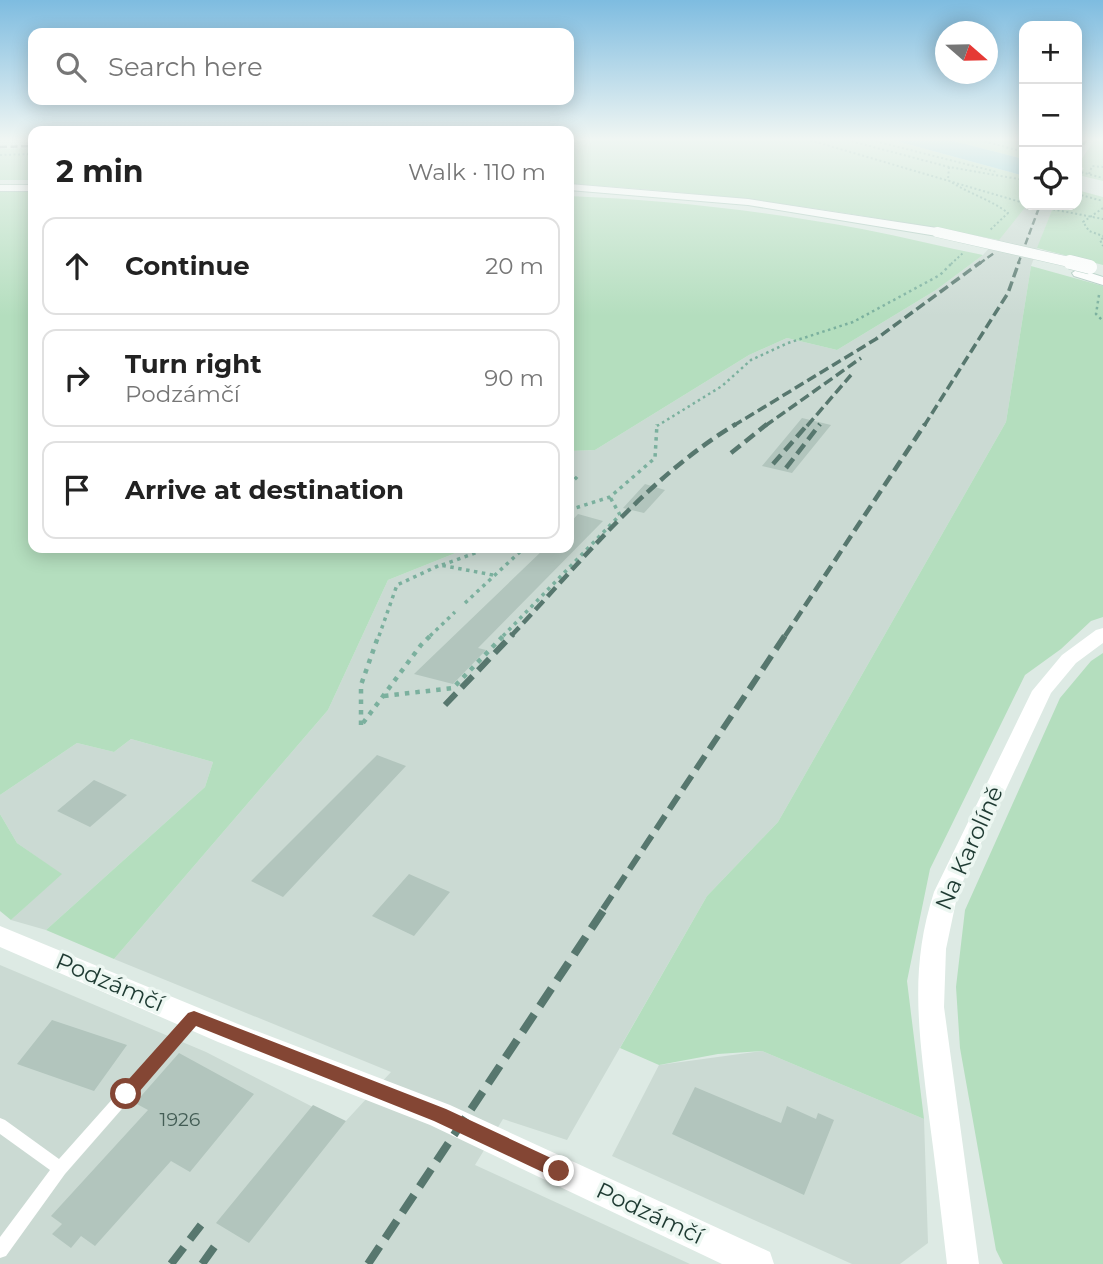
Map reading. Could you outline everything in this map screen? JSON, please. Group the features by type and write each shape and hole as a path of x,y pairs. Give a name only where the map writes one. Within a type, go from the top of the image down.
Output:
{"main road":[{"path":"627,198 756,209 933,235"},
{"path":"701,198 836,214 1096,275"}],"street":[{"name":"Na Karolíně","path":"963,1264 930,1007 930,966 937,922 946,892 1042,691 1069,659 1103,634"},
{"name":"Podzámčí","path":"0,936 194,1018 440,1115 758,1264"}],"lane":[{"path":"0,1250 61,1169 194,1018"},
{"path":"0,1125 61,1169"}],"path":[{"path":"980,198 997,204 1008,213 990,230"},
{"path":"1005,198 1019,202"},
{"path":"997,204 1008,199"},
{"path":"1103,208 1083,222 1102,238 1103,246"},
{"path":"1057,210 1103,219"},
{"path":"574,508 610,497 655,458 657,424 722,386 751,360 788,343 853,321 940,275 953,265 960,254 970,250"},
{"path":"1096,275 1096,314 1103,321"},
{"path":"574,480 580,474"},
{"path":"384,696 453,688 620,515 610,497"},
{"path":"455,612 421,645 361,725 361,685 397,584 475,553"},
{"path":"465,603 518,553"},
{"path":"440,565 493,575"}],"shaded area":[{"path":"1023,210 1052,210 1031,266 1006,422 778,822 707,896 567,1140 503,1119 475,1165 690,1264 0,1264 0,965 206,1052 344,1123 391,1072 114,959 328,710 388,580 456,553 574,553 574,451 595,450 749,355 787,338 837,350 936,290 983,255"},
{"path":"131,739 213,762 205,787 46,930 11,920 61,874 17,843 0,814 0,795 77,743 114,752"},
{"path":"762,1051 924,1119 928,1243 900,1264 852,1264 612,1156 659,1065"}],"green space":[{"path":"0,198 28,198 28,553 456,553 388,580 328,710 114,959 46,930 205,787 213,762 131,739 114,752 77,743 0,795"},
{"path":"574,198 679,203 790,217 862,229 983,255 936,290 837,350 787,338 749,355 595,450 574,451"},
{"path":"731,198 1019,198 1019,210 1023,210 999,240 892,221"},
{"path":"1082,198 1103,198 1103,265 1037,248 1052,210 1082,210"},
{"path":"1031,266 1103,286 1103,617 1091,621 1061,649 1025,675 930,869 907,981 924,1119 762,1051 718,1054 659,1065 620,1048 707,896 778,822 1006,422"},
{"path":"1103,653 1103,1264 1003,1264 996,1250 960,1048 956,987 965,910 1060,698 1091,661"},
{"path":"0,814 17,843 62,874 11,920 0,911"}],"building":[{"path":"802,418 831,425 792,473 762,466"},
{"path":"645,484 665,490 644,513 623,508"},
{"path":"578,514 603,521 574,550 574,518"},
{"path":"540,553 572,553 478,648 486,650 453,684 414,674"},
{"path":"377,755 406,766 283,897 251,881"},
{"path":"94,780 127,795 90,827 57,811"},
{"path":"409,874 450,892 414,936 372,916"},
{"path":"52,1020 127,1045 94,1091 17,1064"},
{"path":"179,1053 254,1094 190,1172 171,1161 95,1246 81,1236 71,1248 52,1234 62,1224 51,1216 148,1110 135,1103"},
{"path":"695,1087 781,1123 787,1106 816,1119 818,1113 834,1120 804,1195 672,1134"},
{"path":"313,1105 346,1121 249,1243 216,1223"}],"railway":[{"path":"1018,264 1038,210"},
{"path":"979,264 994,253"},
{"path":"733,426 876,339 981,262"},
{"path":"924,426 1008,293 1019,262"},
{"path":"765,426 861,358"},
{"path":"807,426 851,375"},
{"path":"511,636 645,495 704,445 736,424"},
{"path":"731,453 767,424"},
{"path":"773,464 808,424"},
{"path":"786,468 820,424"},
{"path":"785,636 925,424"},
{"path":"445,705 513,634"},
{"path":"603,909 786,634"},
{"path":"368,1264 605,908"},
{"path":"171,1264 201,1225"},
{"path":"202,1264 220,1239"}],"route":[{"path":"126,1094 194,1018 440,1115 559,1171"}]}
